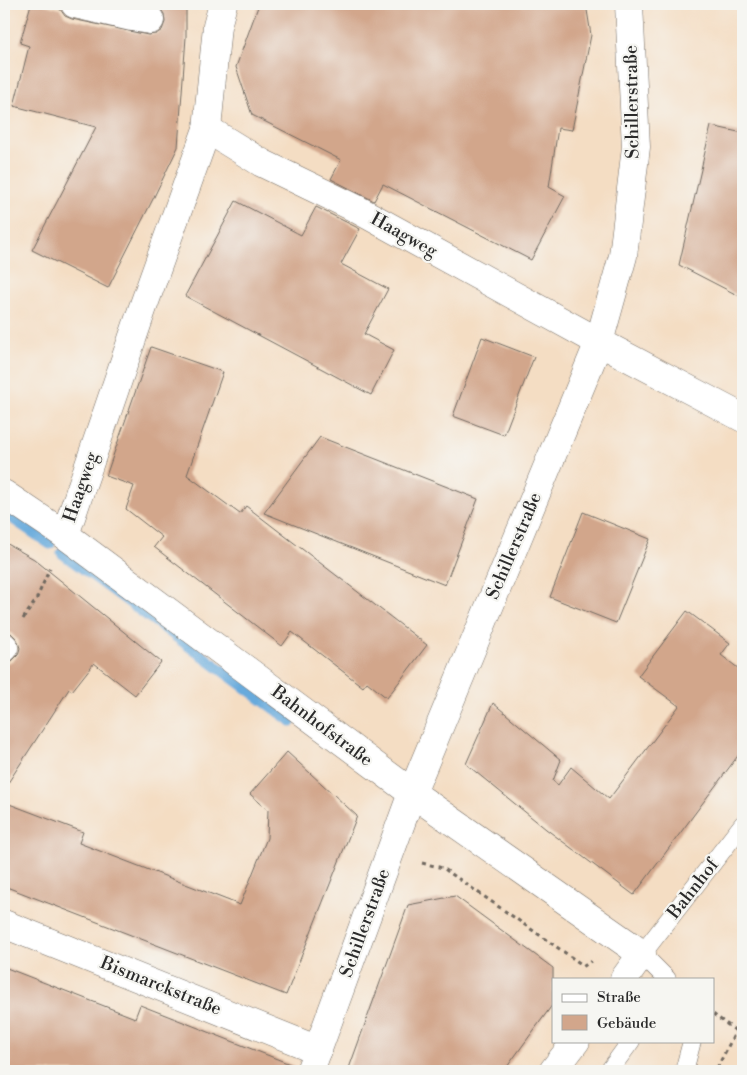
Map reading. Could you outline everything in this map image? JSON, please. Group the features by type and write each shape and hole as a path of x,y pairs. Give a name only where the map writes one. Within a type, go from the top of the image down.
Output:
{"street":[{"path":"76,4 150,20"},
{"name":"Haagweg","path":"65,535 142,310 208,129 217,26 223,4"},
{"name":"Schillerstraße","path":"314,1061 412,793 599,342 623,256 636,147 629,4"},
{"name":"Haagweg","path":"208,129 262,163 355,208 599,342 743,418"},
{"name":"Bahnhofstraße","path":"4,494 65,535 412,793 632,947"},
{"name":"Bismarckstraße","path":"4,924 314,1061"},
{"path":"624,978 632,947"},
{"path":"553,1071 575,1042"}],"lane":[{"name":"Bahnhof","path":"632,947 743,824"},
{"path":"632,947 666,978"},
{"path":"609,1071 631,1042"},
{"path":"684,1071 692,1042"}],"path":[{"path":"4,648 36,600 53,561"},
{"path":"390,855 443,868 584,966 632,947"},
{"path":"714,1015 743,1036"},
{"path":"716,1071 736,1031 743,1024"}],"building":[{"path":"31,4 43,4 60,9 65,16 72,19 148,35 156,34 162,30 165,22 164,14 160,8 148,4 186,4 186,37 178,147 108,288 32,250 96,127 14,106 29,46 20,43"},
{"path":"259,4 586,4 591,35 572,130 558,128 549,187 565,196 531,260 383,184 374,201 331,179 341,160 252,115 236,67"},
{"path":"711,126 743,133 743,298 679,265"},
{"path":"236,201 301,235 316,207 360,229 341,264 388,289 364,334 394,350 371,395 185,296"},
{"path":"482,337 534,357 504,435 453,416"},
{"path":"151,347 223,372 187,475 240,514 246,506 427,645 387,698 367,682 363,687 292,632 282,646 154,547 162,537 126,509 134,486 106,476"},
{"path":"320,437 478,499 445,585 264,513"},
{"path":"583,512 650,539 616,623 550,597"},
{"path":"4,542 34,559 161,662 135,695 94,663 72,691 69,689 4,789 4,664 12,661 18,655 20,648 17,639 11,633 4,631"},
{"path":"687,611 730,643 721,655 743,672 743,749 634,895 546,829 466,764 493,703 561,760 553,781 558,785 571,767 609,799 679,706 638,676"},
{"path":"287,752 357,816 286,995 4,886 4,802 83,832 79,843 240,905 267,838 268,810 250,794"},
{"path":"455,896 553,968 552,1005 504,1071 348,1071 408,905"},
{"path":"4,967 135,1018 140,1005 295,1066 295,1071 4,1071"}],"waterway":[{"path":"4,513 50,544"},
{"path":"62,553 291,721"}]}
